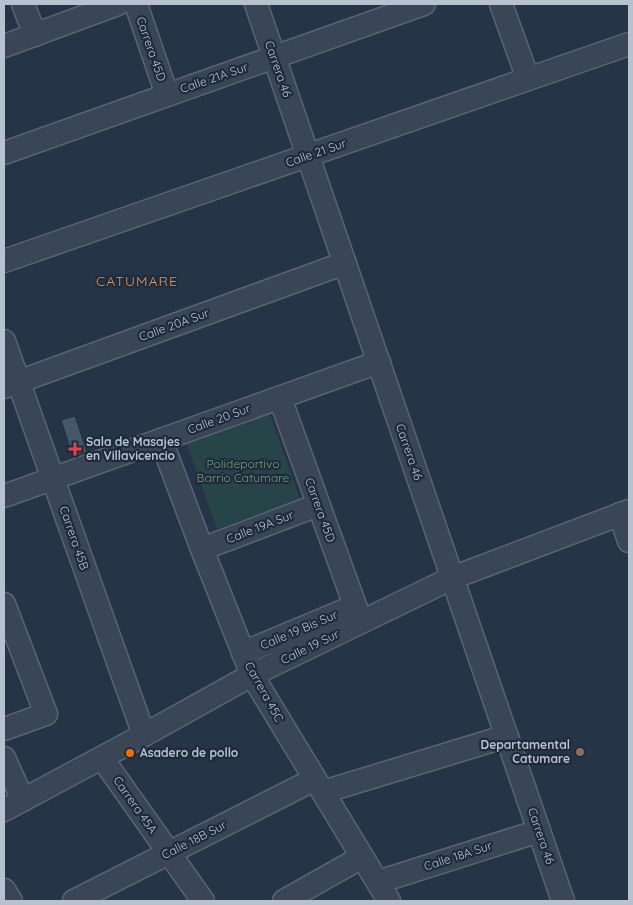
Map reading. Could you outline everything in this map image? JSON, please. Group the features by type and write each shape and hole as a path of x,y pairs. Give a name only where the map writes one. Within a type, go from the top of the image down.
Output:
{"street":[{"path":"23,4 35,34"},
{"path":"4,46 118,4"},
{"name":"Carrera 45D","path":"136,4 167,95"},
{"name":"Carrera 46","path":"256,4 563,901"},
{"name":"Calle 21A Sur","path":"4,153 274,57 376,12 424,4"},
{"path":"501,4 528,79"},
{"name":"Calle 21 Sur","path":"4,261 629,44"},
{"name":"Calle 20A Sur","path":"11,385 344,263"},
{"name":"Carrera 45B","path":"4,341 11,385 53,478 144,735"},
{"name":"Calle 20 Sur","path":"4,496 378,362"},
{"name":"Carrera 45D","path":"280,398 358,614"},
{"name":"Carrera 45C","path":"161,440 252,675 389,901"},
{"name":"Calle 19A Sur","path":"202,549 318,504"},
{"path":"625,512 629,541"},
{"name":"Calle 19 Sur","path":"13,805 144,735 358,614 625,512"},
{"path":"4,604 46,714 4,729"},
{"name":"Calle 19 Bis Sur","path":"244,654 358,614"},
{"name":"Calle 18B Sur","path":"74,901 169,853 319,785 506,736"},
{"path":"4,758 13,805"},
{"name":"Carrera 45A","path":"102,758 204,901"},
{"name":"Calle 18A Sur","path":"378,882 539,830"},
{"path":"284,901 362,857"},
{"path":"4,890 11,901"}],"green space":[{"name":"Polideportivo Barrio Catumare","path":"269,412 300,499 217,529 186,442"}],"building":[{"path":"75,416 87,452 73,457 61,420"}],"place":[{"name":"Sala de Masajes en Villavicencio","path":"75,449"},
{"name":"Departamental Catumare","path":"580,752"},
{"name":"Asadero de pollo","path":"130,753"}],"district":[{"name":"CATUMARE","path":"137,281"}]}
